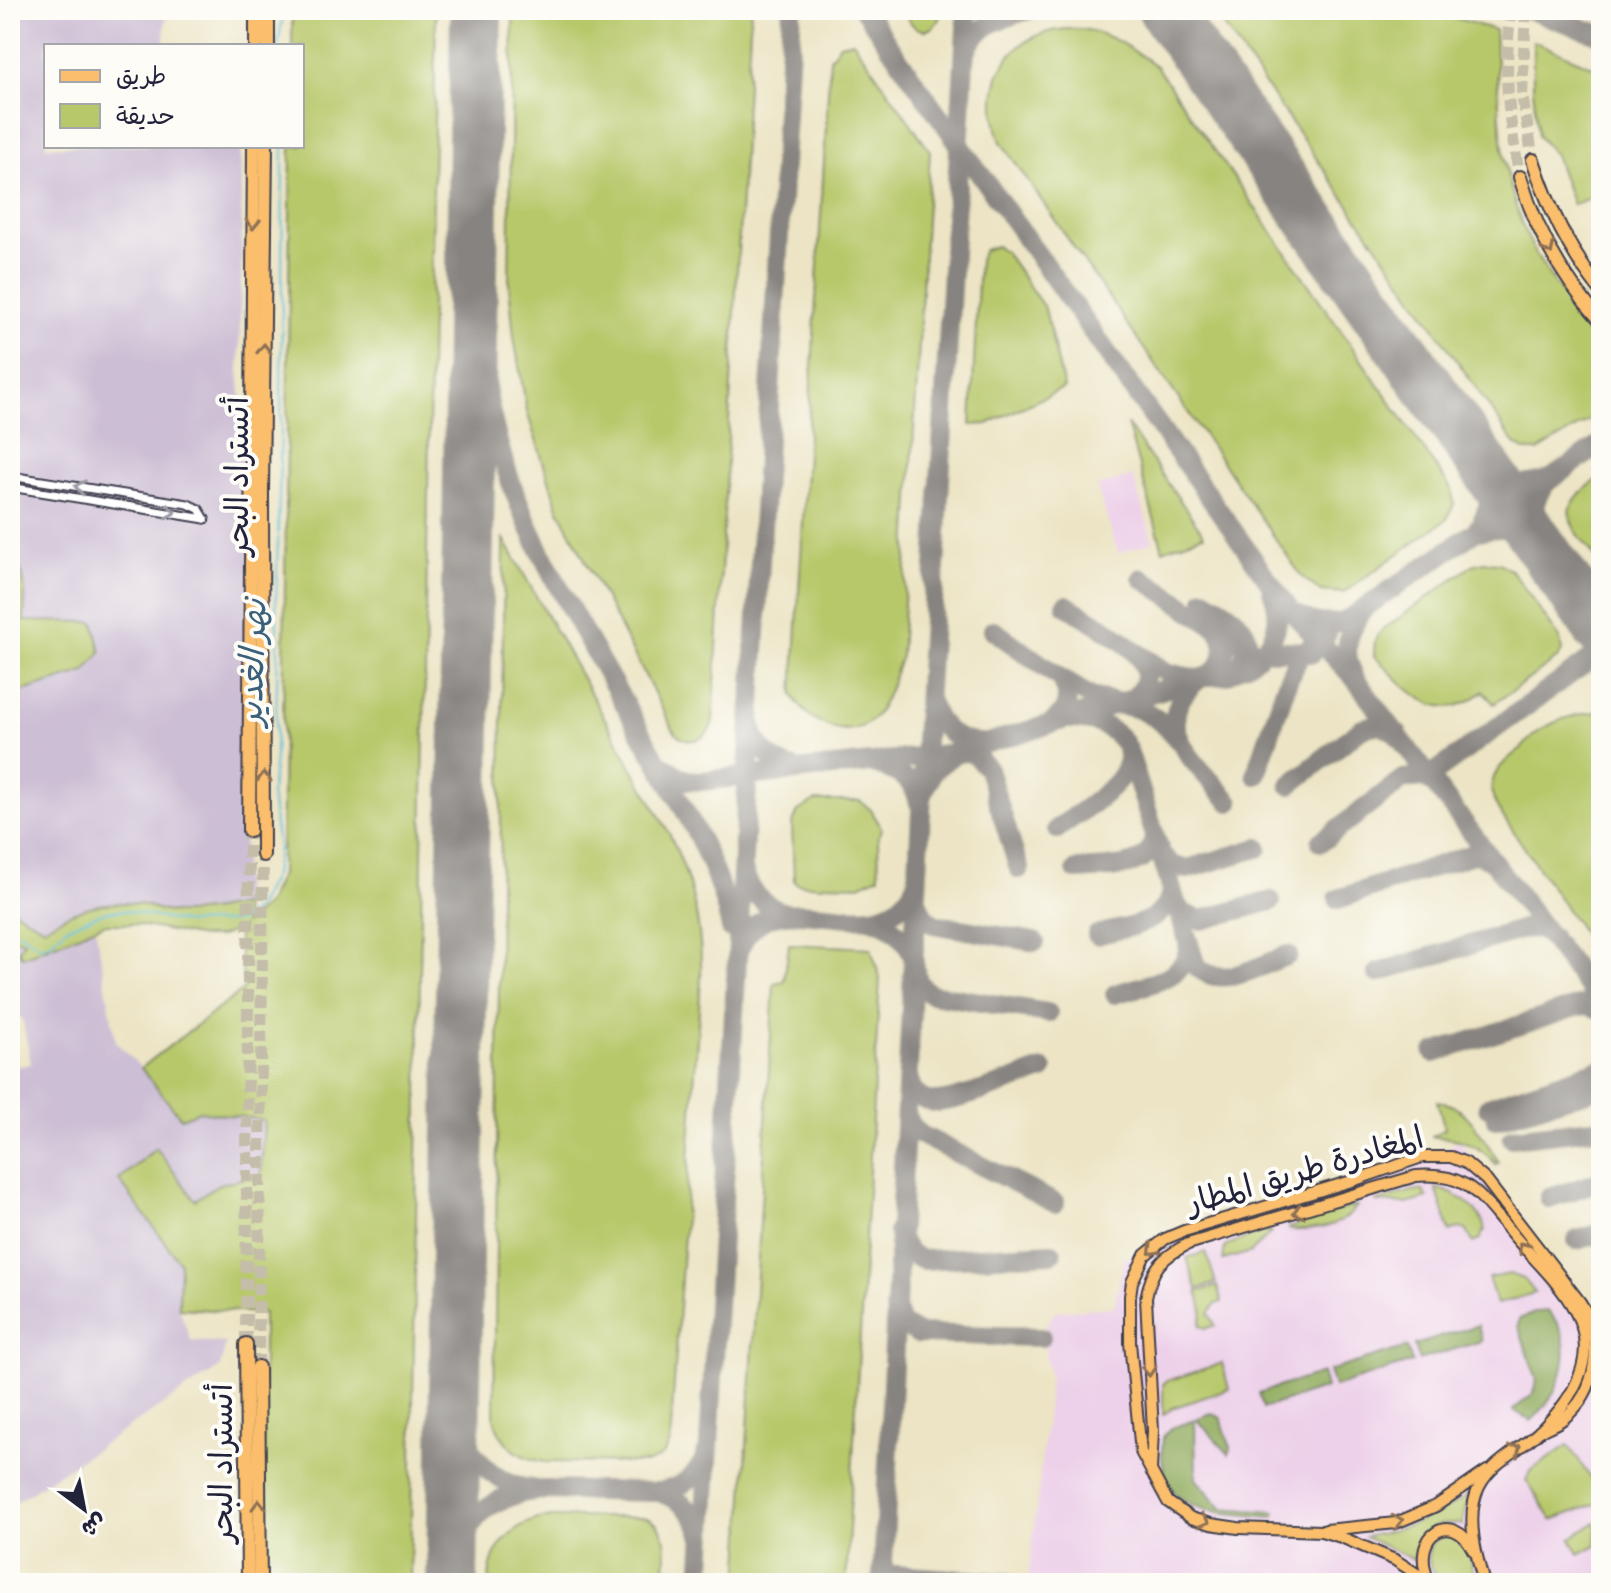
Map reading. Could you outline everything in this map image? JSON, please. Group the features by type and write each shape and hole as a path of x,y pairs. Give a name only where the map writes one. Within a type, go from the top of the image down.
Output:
{"highway":[{"path":"256,10 256,44"},
{"path":"268,10 268,44"},
{"name":"أتستراد البحر","path":"249,831 254,148"},
{"name":"أتستراد البحر","path":"263,855 262,492 266,148"},
{"path":"1533,160 1553,217 1570,248 1601,291"},
{"path":"1520,177 1546,244 1561,270 1601,321"},
{"name":"أتستراد البحر","path":"246,1344 248,1583"},
{"name":"أتستراد البحر","path":"258,1367 260,1583"}],"main road":[{"name":"المغادرة طريق المطار","path":"1321,1531 1238,1528 1191,1518 1168,1502 1141,1452 1130,1343 1130,1296 1138,1268 1154,1246 1184,1231 1422,1157 1437,1155 1466,1163 1486,1180 1580,1302 1591,1321 1595,1355 1588,1387 1566,1417 1540,1431"},
{"path":"1151,1470 1153,1431 1146,1298 1150,1279 1159,1264 1188,1244 1416,1176 1449,1176 1464,1184 1490,1209 1575,1309 1585,1348 1580,1380 1540,1431 1436,1506 1396,1523 1321,1531"},
{"path":"1591,1321 1601,1331"},
{"path":"1484,1583 1477,1559 1473,1514 1475,1498 1492,1468"},
{"path":"1429,1581 1422,1562 1423,1548 1430,1537 1439,1532 1450,1530 1463,1533 1477,1559"},
{"path":"1321,1531 1395,1560 1429,1581"}],"street":[{"path":"10,476 197,506 205,519 10,487"},
{"path":"121,504 123,494"},
{"path":"136,507 139,496"}],"shaded area":[{"path":"10,10 167,10 163,44 44,44 44,148 240,148 239,371 250,494 243,905 171,913 136,904 111,904 76,911 44,928 10,908 10,695 85,672 93,622 23,621 26,585 18,563 10,554"},
{"path":"1133,476 1153,542 1118,553 1097,487"},
{"path":"95,926 116,1042 181,1118 199,1111 264,1120 261,1175 219,1184 195,1200 119,1181 180,1263 179,1308 191,1341 226,1343 220,1367 10,1506 10,1068 31,1064 22,1017 10,1017 10,937 24,941 66,941"},
{"path":"1459,1140 1601,1327 1601,1583 1028,1583 1050,1382 1044,1346 1046,1325 1056,1311 1114,1307 1124,1258 1433,1159"}],"green space":[{"path":"292,10 436,10 410,1583 263,1583 263,1313 179,1308 180,1263 119,1180 156,1148 195,1200 219,1184 261,1175 264,1120 199,1111 181,1118 141,1068 244,989 237,930 218,937 202,937 133,924 104,924 23,957 18,951 24,941 10,937 10,908 44,928 77,911 113,903 139,904 184,913 243,905 244,924 267,904 281,874 291,148 304,148 304,44 292,44"},
{"path":"513,10 751,10 713,722 707,734 697,740 675,733 558,508 527,412 509,285"},
{"path":"902,10 941,10 936,24 924,30 912,24"},
{"path":"1213,10 1429,10 1495,30 1500,123 1509,183 1529,241 1545,269 1601,335 1601,413 1538,451 1526,451 1515,444"},
{"path":"1082,29 1112,38 1156,66 1452,490 1454,504 1447,519 1343,593 1320,591 1302,577 1001,142 994,97 998,77 1007,60 1020,46 1037,36 1057,30"},
{"path":"853,41 930,151 901,656 876,715 855,729 842,730 818,722 793,694 830,58 840,44"},
{"path":"1533,41 1601,70 1601,207 1594,196 1573,205 1555,155 1538,136 1533,89"},
{"path":"996,246 1005,252 1045,309 1064,388 987,424 971,425 979,260 984,250"},
{"path":"1127,424 1204,535 1163,550"},
{"path":"1601,477 1601,565 1575,528 1571,509 1585,489"},
{"path":"504,539 669,833 690,886 698,923 701,980 670,1443 663,1455 649,1463 545,1462 527,1458 506,1443 494,1419"},
{"path":"10,554 23,578 24,621 94,622 101,652 85,672 10,695"},
{"path":"1499,563 1512,571 1560,638 1562,652 1494,704 1483,691 1467,702 1451,707 1423,700 1374,656 1375,640 1382,630 1473,565"},
{"path":"1601,712 1601,959 1500,812 1492,785 1504,763 1540,731 1564,718"},
{"path":"815,801 860,801 871,810 882,829 878,837 879,876 859,885 823,886 794,881 792,825 798,811"},
{"path":"789,944 871,948 880,978 846,1583 739,1583 774,983 784,981"},
{"path":"1437,1101 1458,1109 1466,1116 1499,1162 1496,1164 1482,1151 1466,1143 1431,1137 1445,1129"},
{"path":"1436,1188 1459,1198 1478,1214 1485,1229 1479,1240 1473,1243 1467,1230 1459,1228 1450,1232"},
{"path":"1416,1190 1423,1191 1428,1198 1407,1204 1375,1202"},
{"path":"1357,1206 1344,1219 1327,1227 1288,1228 1321,1217 1299,1220"},
{"path":"1271,1229 1266,1233 1271,1233 1251,1252 1223,1260 1225,1246"},
{"path":"1206,1252 1216,1283 1197,1289 1187,1258"},
{"path":"1510,1274 1525,1280 1535,1293 1497,1304 1488,1278"},
{"path":"1217,1286 1222,1302 1215,1304 1209,1313 1215,1326 1205,1328 1200,1326 1203,1310 1197,1292"},
{"path":"1548,1311 1558,1324 1563,1339 1563,1368 1551,1397 1531,1421 1513,1410 1532,1395 1537,1381 1518,1326 1519,1319"},
{"path":"1478,1325 1482,1341 1419,1360 1415,1345"},
{"path":"1407,1347 1412,1362 1334,1387 1329,1371"},
{"path":"1222,1363 1229,1389 1172,1408 1163,1415 1163,1384"},
{"path":"1322,1373 1326,1388 1263,1408 1259,1393"},
{"path":"1211,1413 1221,1418 1231,1449 1229,1454 1196,1419"},
{"path":"1195,1420 1196,1479 1222,1508 1275,1512 1274,1517 1211,1511 1179,1496 1168,1483 1163,1463 1163,1437 1171,1428"},
{"path":"1568,1445 1601,1493 1601,1502 1552,1520 1526,1480 1532,1470"},
{"path":"1468,1495 1462,1525 1444,1524 1429,1530 1418,1542 1414,1560 1365,1537 1419,1522"},
{"path":"553,1517 644,1517 654,1522 664,1535 666,1544 664,1583 489,1583 494,1557 507,1537 527,1523"},
{"path":"1595,1523 1596,1545 1579,1554 1571,1538"},
{"path":"1446,1535 1458,1536 1466,1547 1477,1583 1444,1583 1433,1570 1429,1561 1431,1543"}],"waterway":[{"name":"نهر الغدير","path":"278,44 284,10"},
{"name":"نهر الغدير","path":"10,927 41,946 49,944 67,927 107,911 127,911 187,923 238,922 257,908 274,875 278,848 271,794 278,649 276,604 283,148"}],"taxiway":[{"path":"701,1583 792,10"},
{"path":"864,10 1266,577 1292,612 1355,679 1601,1004"},
{"path":"882,1583 921,812 967,10"},
{"path":"966,53 970,43 983,29 1000,19 1029,10"},
{"path":"1173,10 1177,28"},
{"path":"1530,10 1601,35"},
{"path":"472,291 490,410 502,457 522,511 566,601 690,820 714,873 731,929"},
{"path":"1478,530 1601,444"},
{"path":"1296,614 1319,623 1344,622 1475,532 1487,512 1489,502 1488,484 1476,454 1492,472 1508,482 1526,484 1550,479 1539,493 1534,509 1538,542"},
{"path":"1479,531 1494,528 1518,531 1536,544 1560,574"},
{"path":"1142,578 1216,627"},
{"path":"925,789 934,770 955,753 1247,664 1264,649 1274,632 1277,613 1272,591"},
{"path":"1205,599 1239,623 1248,647 1312,653"},
{"path":"1066,605 1111,633 1138,657 1145,671 1143,685 1132,699"},
{"path":"1354,675 1347,651 1361,612"},
{"path":"1216,627 1248,647 1241,666 1226,675 1209,676 1224,653 1223,641 1216,627"},
{"path":"993,630 1060,678 1066,691 1066,703 1062,713 1052,723"},
{"path":"1256,775 1288,680 1300,655 1327,634"},
{"path":"1136,652 1168,673 1193,678"},
{"path":"1430,776 1601,652"},
{"path":"1060,678 1091,697 1116,702"},
{"path":"1199,679 1183,696 1176,712 1176,728 1192,759 1230,802"},
{"path":"928,699 948,731 963,740 983,743"},
{"path":"1119,705 1137,708 1152,716 1178,740"},
{"path":"1057,829 1111,788 1128,762 1127,748 1107,727 1096,722 1072,719"},
{"path":"1290,785 1362,728 1381,724 1398,734"},
{"path":"752,726 767,754 794,769"},
{"path":"877,762 973,753 988,769 1019,869"},
{"path":"1129,753 1196,966 1206,973 1229,976 1288,955"},
{"path":"657,762 685,780 701,781 870,763 887,768 907,780 919,803"},
{"path":"1321,842 1403,779 1422,777 1435,784"},
{"path":"1076,870 1114,867 1138,861 1152,845 1154,832"},
{"path":"1160,853 1173,866 1187,869 1258,848"},
{"path":"1338,899 1473,854 1482,855 1495,863"},
{"path":"743,869 758,897 785,913"},
{"path":"739,949 755,926 776,915 879,916 900,905 916,883"},
{"path":"1097,935 1153,918 1168,902 1171,890"},
{"path":"917,900 923,915 933,924 1035,942"},
{"path":"1177,906 1185,914 1201,920 1271,901"},
{"path":"868,918 889,926 900,936 912,955 918,981 931,994 1048,1013"},
{"path":"1377,973 1526,928 1538,929 1551,936"},
{"path":"1115,994 1151,984 1173,973 1182,965 1188,943"},
{"path":"1434,1053 1579,1006 1589,1005 1601,1010"},
{"path":"1488,1107 1601,1069"},
{"path":"908,1075 915,1093 932,1102 970,1095 1043,1070"},
{"path":"1496,1119 1601,1087"},
{"path":"906,1113 911,1126 921,1135 1055,1203"},
{"path":"1512,1138 1601,1128"},
{"path":"1549,1198 1601,1181"},
{"path":"898,1231 906,1249 923,1260 1052,1253"},
{"path":"1577,1240 1601,1233"},
{"path":"895,1307 901,1324 918,1334 1041,1337"},
{"path":"455,1410 465,1438 481,1463 504,1481 533,1489"},
{"path":"659,1492 675,1488 688,1480 699,1469 706,1454"},
{"path":"453,1583 461,1545 477,1517 503,1499 521,1493 541,1490 659,1492 686,1508 696,1519 702,1535"},
{"path":"882,1574 1008,1583"}],"runway":[{"path":"452,1583 476,10"},
{"path":"1164,10 1601,632"}],"tunnel":[{"path":"1511,10 1507,52 1508,94 1520,177"},
{"path":"1526,10 1522,95 1533,160"},
{"path":"246,1344 249,831"},
{"path":"258,1367 263,855"}]}
